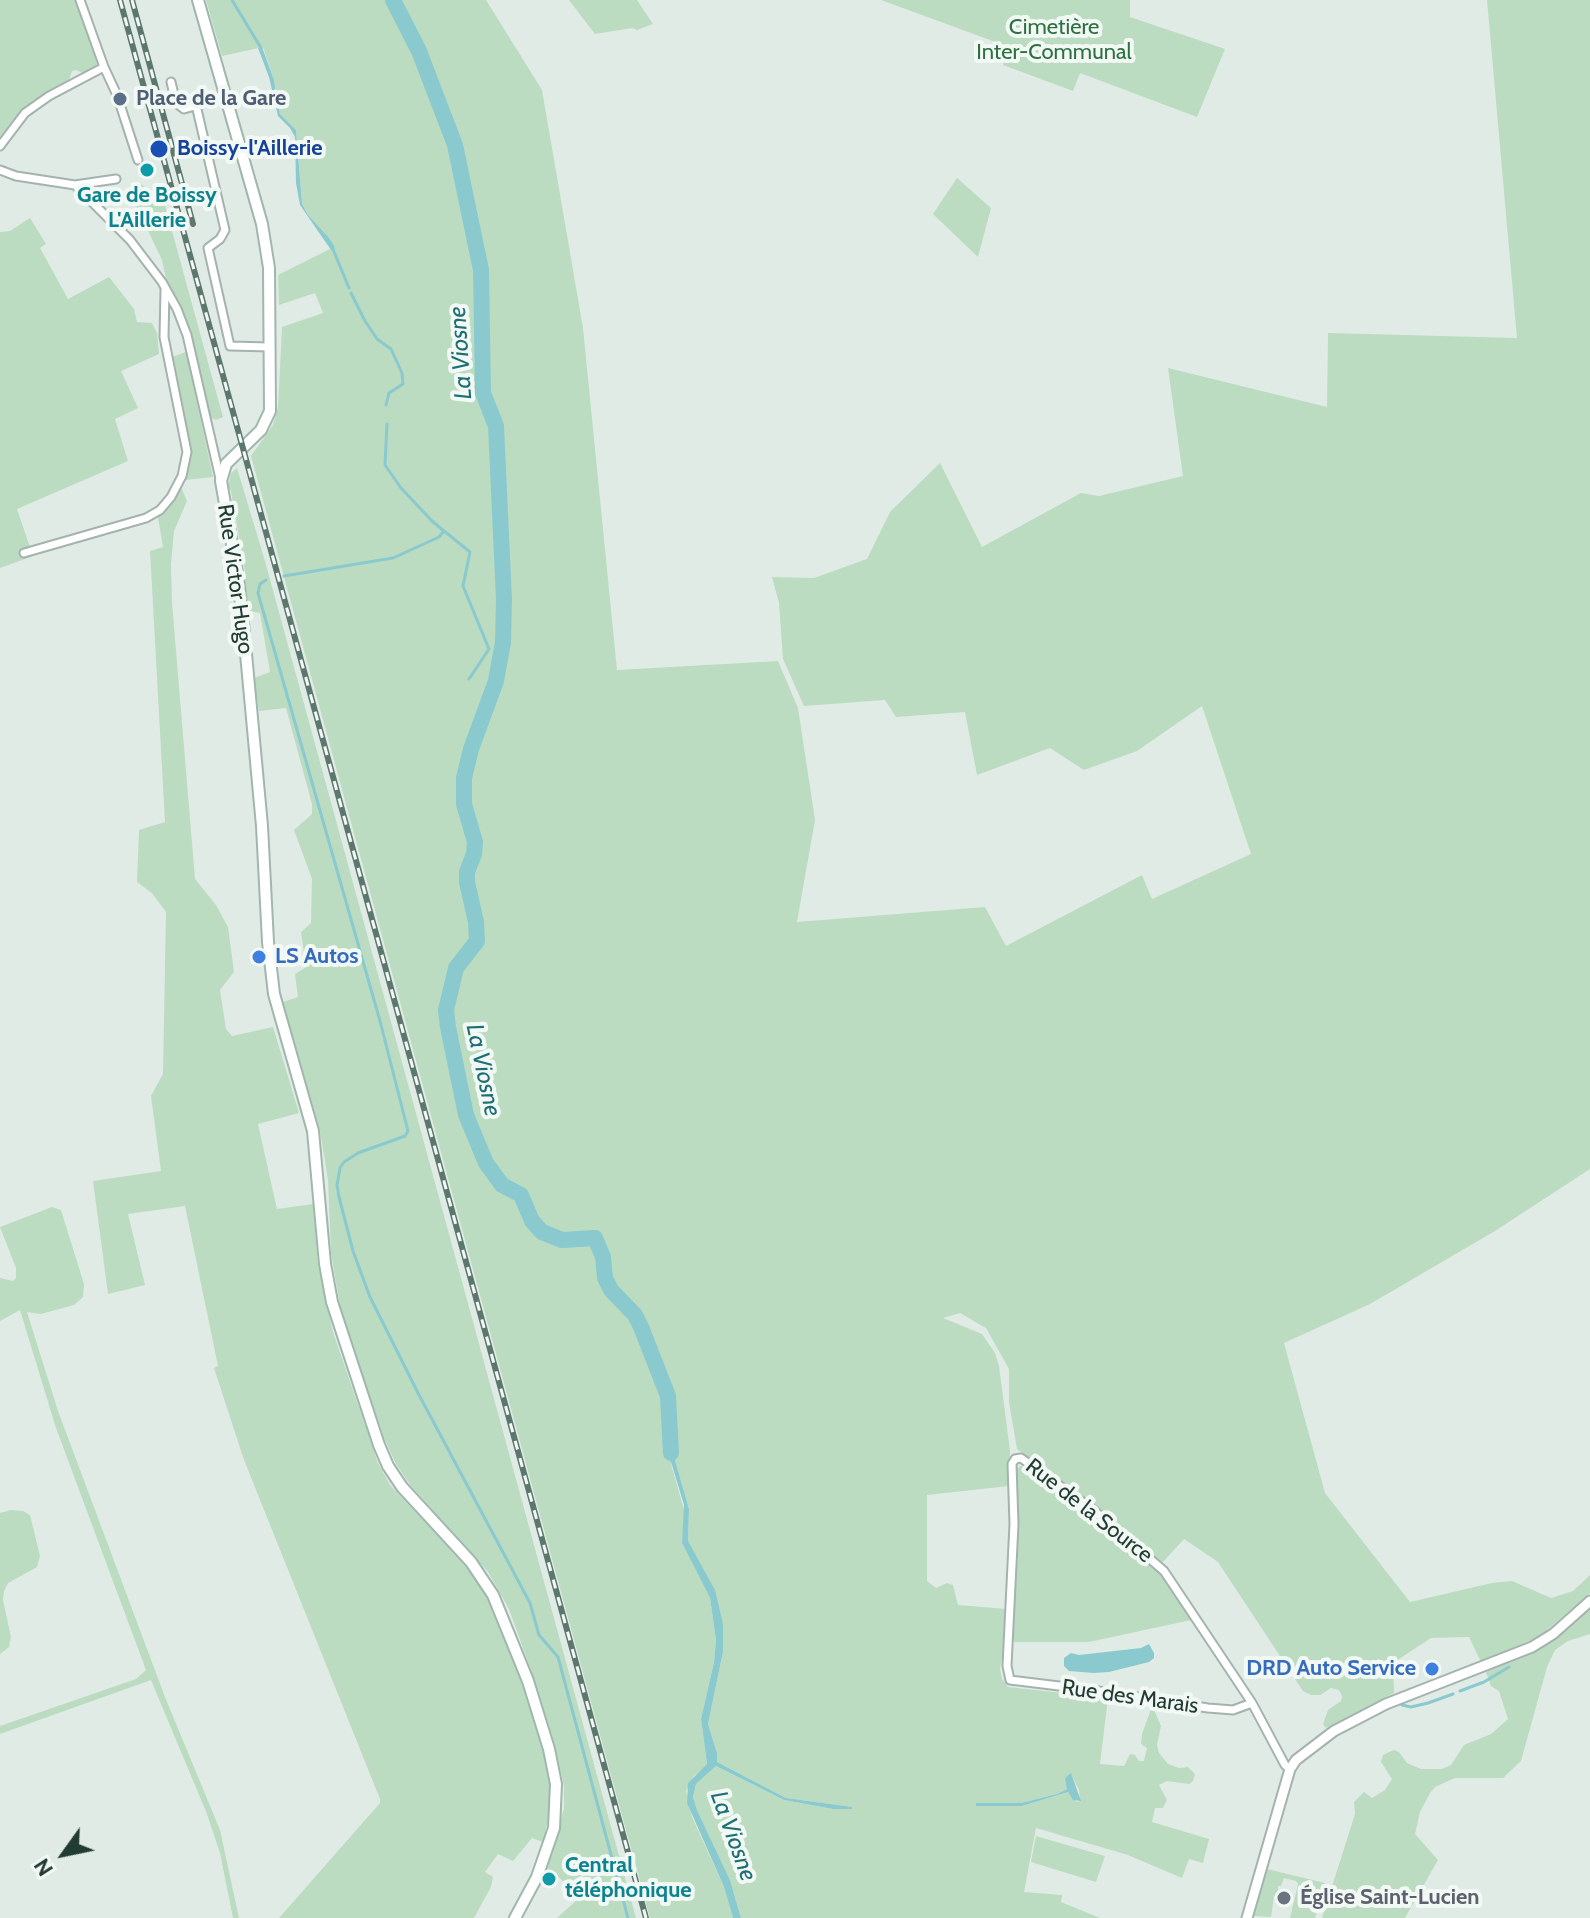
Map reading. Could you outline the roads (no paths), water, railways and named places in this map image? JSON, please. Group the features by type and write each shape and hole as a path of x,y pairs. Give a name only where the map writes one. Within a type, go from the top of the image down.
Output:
{"main road":[{"name":"Rue Victor Hugo","path":"198,0 267,248 270,347 268,417 261,430 224,468 221,485 238,578 244,632 262,826 271,970 282,1024 313,1131 325,1264 332,1302 383,1456 412,1499 471,1562 486,1583 510,1632 549,1749 556,1784 554,1828 537,1877 515,1918"}],"street":[{"path":"80,0 117,95 138,160"},
{"path":"0,146 25,113 49,96 104,67"},
{"path":"171,82 176,103 181,108 227,97"},
{"path":"196,105 225,230 220,239 208,248 225,312 223,319 230,346 270,347"},
{"path":"0,170 16,176 75,185 116,179"},
{"path":"75,185 139,250 165,288 187,335 221,485"},
{"path":"24,553 146,518 160,510 171,497 182,476 187,452 164,337 165,288"},
{"path":"212,447 220,457 233,456"},
{"name":"Rue des Marais","path":"1017,1457 1012,1464 1014,1524 1008,1678 1014,1682 1092,1690 1208,1708 1233,1710 1252,1703"},
{"name":"Rue de la Source","path":"1017,1457 1091,1508 1158,1564 1252,1703 1290,1769"},
{"path":"1247,1918 1290,1769 1300,1756 1341,1727 1393,1701 1519,1653 1553,1634 1590,1601"}],"water":[{"path":"262,47 274,80 280,114 296,130 302,203 308,215 335,247 331,250 300,205 295,137 278,116 258,48"},
{"path":"673,1432 675,1460 689,1509 688,1541 715,1590 723,1624 723,1652 708,1724 717,1762 786,1798 852,1807 833,1809 784,1800 716,1766 696,1784 693,1797 697,1810 730,1880 741,1918 733,1918 724,1887 687,1803 688,1783 707,1764 701,1719 716,1640 710,1598 682,1543 684,1505 668,1452 667,1433"},
{"path":"1149,1644 1154,1658 1149,1662 1094,1673 1069,1671 1064,1666 1064,1658 1071,1653 1079,1655 1141,1648"},
{"path":"1071,1773 1081,1801 1073,1800 1068,1792 1022,1806 976,1806 976,1803 1021,1803 1057,1794 1067,1789 1065,1778"}],"waterway":[{"path":"232,0 261,48"},
{"name":"La Viosne","path":"393,0 419,51 455,145 481,270 483,393 496,426 503,642 496,681 471,749 464,778 464,804 475,842 467,882 477,941 456,968 446,1010 448,1027 466,1115 486,1163 502,1185 521,1195 532,1221 542,1232 562,1240 595,1238 603,1257 605,1278 611,1290 635,1315 668,1396 671,1453"},
{"path":"332,247 349,288"},
{"path":"351,293 377,339 391,349 402,373 403,384 389,393 386,405"},
{"path":"387,424 385,465 401,488 433,522 470,552 463,586 489,649 469,679"},
{"path":"284,576 393,558 439,537 443,532"},
{"path":"266,580 260,584 258,593 380,1021 408,1131 405,1136 358,1153 340,1168 337,1185 353,1251 370,1297 418,1393 530,1603 539,1635 558,1657 628,1918"},
{"path":"1460,1691 1484,1682 1509,1667"},
{"path":"1402,1705 1411,1707 1453,1694"}],"railway":[{"path":"120,0 646,1918"},
{"path":"132,0 193,224"}],"place":[{"name":"Place de la Gare","path":"120,99"},
{"name":"Boissy-l'Aillerie","path":"159,149"},
{"name":"Gare de Boissy L'Aillerie","path":"147,170"},
{"name":"LS Autos","path":"259,957"},
{"name":"DRD Auto Service","path":"1432,1669"},
{"name":"Central téléphonique","path":"549,1879"},
{"name":"Église Saint-Lucien","path":"1284,1898"}],"park label":[{"name":"Cimetière Inter-Communal","path":"1054,40"}]}
